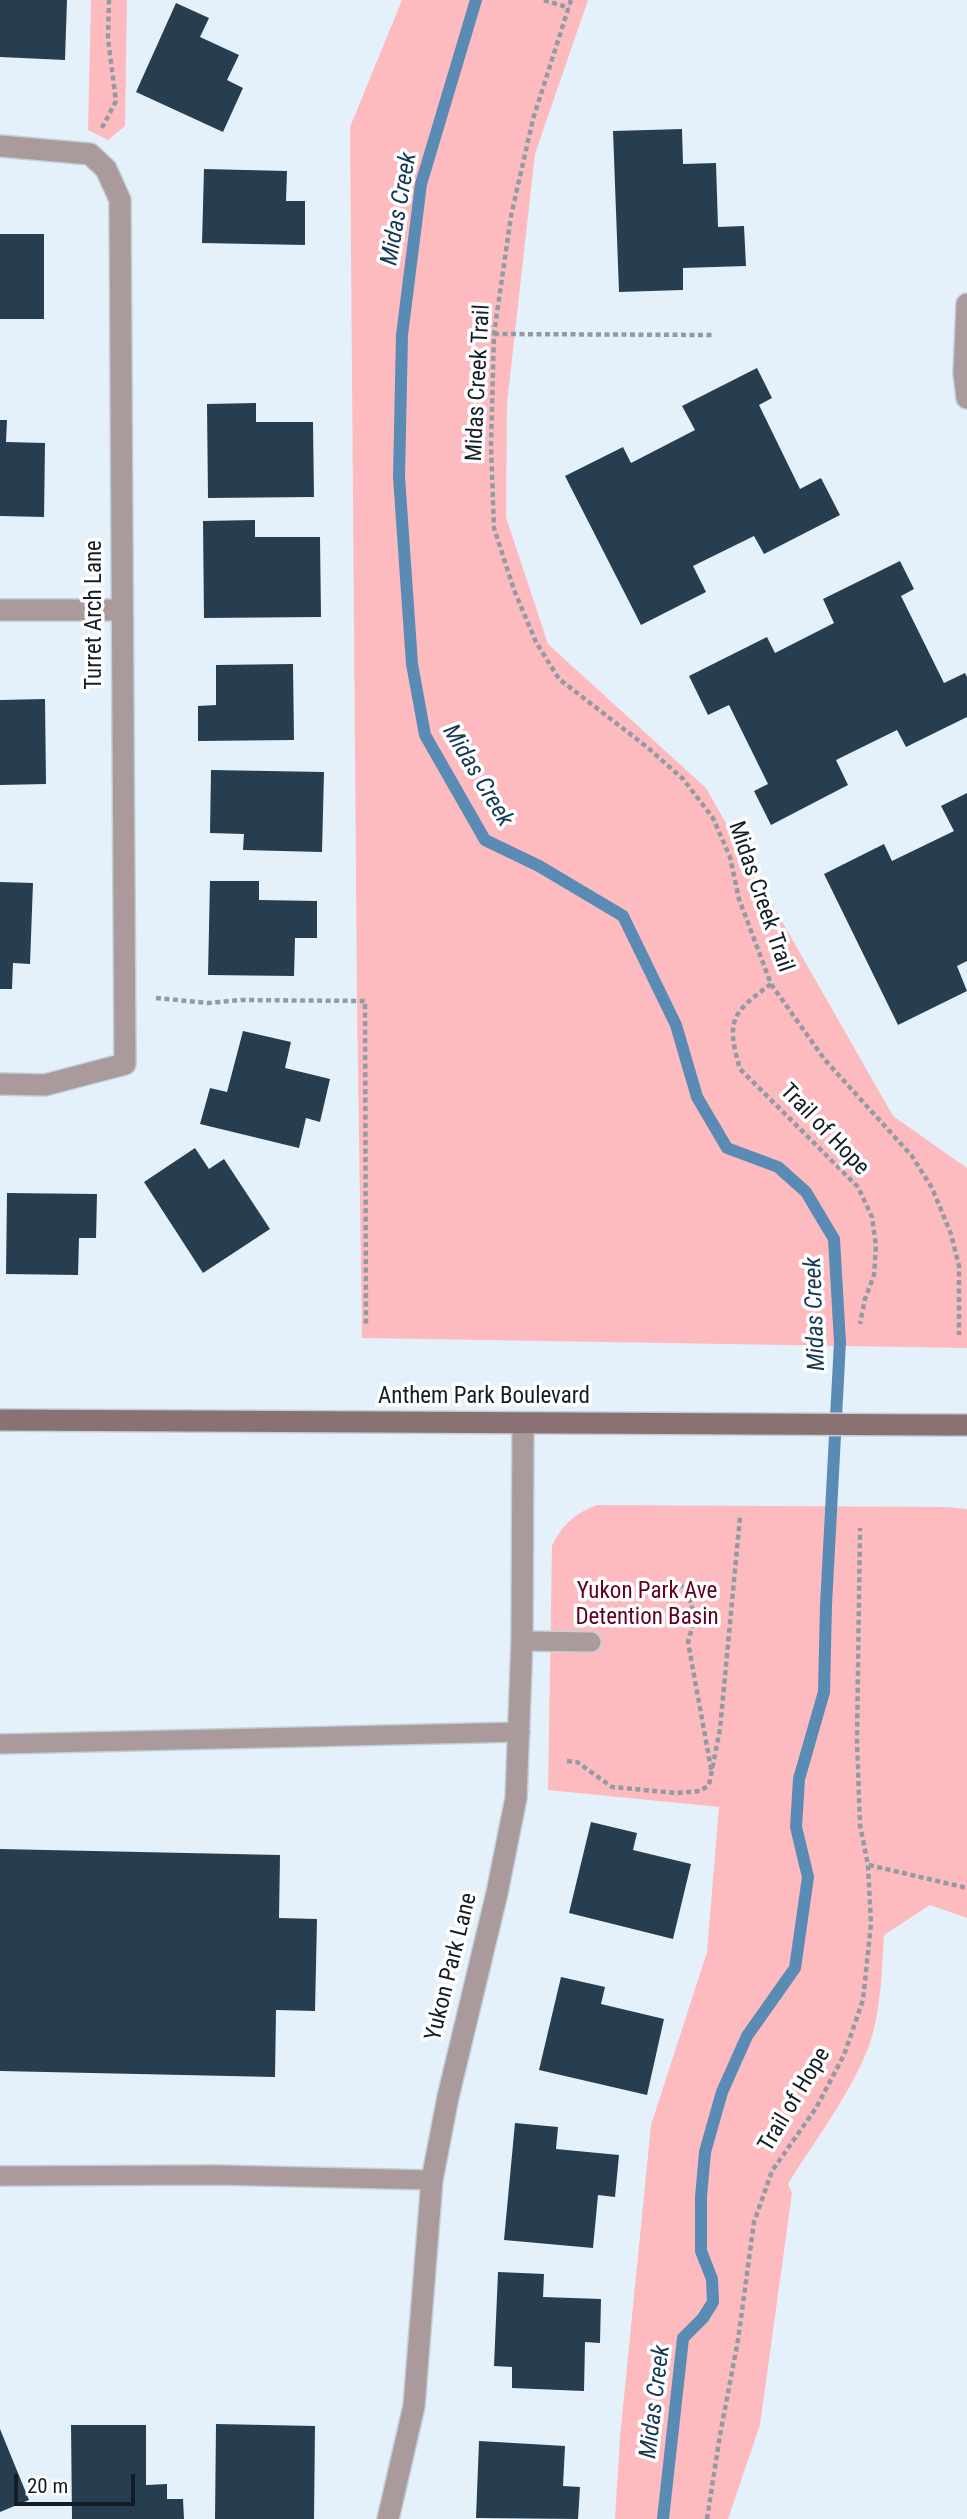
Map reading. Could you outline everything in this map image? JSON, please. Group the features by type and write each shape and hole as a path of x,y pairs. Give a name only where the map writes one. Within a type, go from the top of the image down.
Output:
{"main road":[{"name":"Anthem Park Boulevard","path":"0,1420 967,1425"}],"street":[{"path":"0,146 98,161"},
{"name":"Turret Arch Lane","path":"0,1084 46,1084 125,1064 120,200 98,161"},
{"path":"967,304 964,361 967,398"},
{"path":"0,610 121,610"},
{"name":"Yukon Park Lane","path":"388,2519 414,2406 432,2180 448,2097 497,1894 516,1798 522,1641 523,1423"}],"lane":[{"path":"522,1641 591,1642"},
{"path":"0,1744 520,1732"},
{"path":"0,2176 217,2175 432,2180"}],"path":[{"path":"98,161 116,101 108,39 109,0"},
{"path":"544,0 569,8"},
{"name":"Midas Creek Trail","path":"571,0 533,119 511,216 494,334 491,446 494,528 514,590 537,642 558,679 647,747 683,779 713,818 730,857 739,899 771,984 825,1060 912,1156 932,1188 951,1234 959,1266 959,1335"},
{"path":"494,334 713,335"},
{"name":"Trail of Hope","path":"771,984 747,1002 732,1022 734,1047 740,1069 858,1188 873,1217 876,1246 874,1275 860,1324"},
{"path":"124,994 200,1003 241,1000 365,1002 366,1326"},
{"path":"566,1761 577,1762 612,1787 677,1793 700,1791 709,1785 720,1729 740,1517"},
{"name":"Trail of Hope","path":"707,2519 719,2435 738,2340 754,2222 772,2171 816,2108 844,2055 863,2000 871,1924 869,1865 860,1825 857,1741 860,1528"},
{"path":"679,1584 693,1604 694,1625 688,1642 712,1775"},
{"path":"869,1865 967,1888"}],"green space":[{"path":"91,0 127,0 125,126 108,140 88,130"},
{"path":"402,0 588,0 535,154 507,403 506,517 548,644 706,788 893,1116 967,1168 967,1348 362,1338 350,127"},
{"name":"Yukon Park Ave Detention Basin","path":"597,1505 967,1509 967,1918 930,1905 884,1935 879,2003 870,2043 844,2097 788,2184 792,2193 760,2425 728,2519 615,2519 620,2437 651,2125 707,1952 719,1807 548,1790 552,1546 570,1521"}],"building":[{"path":"0,0 67,0 65,60 0,57"},
{"path":"176,3 209,18 200,37 239,55 227,80 243,88 223,132 136,92"},
{"path":"682,129 683,164 716,163 718,227 744,226 746,266 683,268 683,290 619,292 613,131"},
{"path":"204,169 287,171 286,201 305,201 305,245 202,243"},
{"path":"0,234 44,234 44,319 0,319"},
{"path":"757,368 772,398 759,405 800,489 821,478 840,515 764,554 754,536 693,566 706,592 641,625 565,476 623,447 631,463 695,430 682,406"},
{"path":"256,403 256,422 313,422 314,497 208,498 207,404"},
{"path":"0,420 7,420 6,442 45,443 44,517 0,516"},
{"path":"255,520 255,537 320,537 321,617 204,618 203,521"},
{"path":"900,561 914,589 901,596 944,683 965,673 967,677 967,717 906,747 897,730 836,760 848,785 771,825 754,791 768,784 729,705 708,715 689,676 767,637 775,653 834,623 823,599"},
{"path":"293,664 294,740 198,741 198,706 216,705 216,665"},
{"path":"45,699 46,784 0,785 0,700"},
{"path":"211,770 324,772 322,852 243,850 244,834 210,833"},
{"path":"967,793 967,961 957,966 967,991 898,1025 824,874 884,844 892,861 954,831 941,806"},
{"path":"210,881 259,881 259,900 317,901 317,938 295,938 294,976 208,975"},
{"path":"0,882 33,883 30,964 13,963 12,989 0,989"},
{"path":"243,1031 291,1042 285,1068 330,1079 320,1122 306,1118 299,1148 200,1124 210,1088 227,1092"},
{"path":"195,1148 209,1169 224,1159 270,1229 203,1273 144,1182"},
{"path":"7,1193 97,1194 96,1238 79,1238 78,1275 6,1274"},
{"path":"591,1822 637,1833 633,1850 691,1864 673,1939 569,1913"},
{"path":"0,1849 280,1855 279,1918 317,1919 315,2011 276,2010 275,2077 0,2071"},
{"path":"561,1977 605,1987 601,2004 664,2019 647,2095 539,2070"},
{"path":"515,2123 558,2127 556,2149 619,2155 615,2197 598,2195 593,2248 504,2240"},
{"path":"498,2272 544,2274 543,2297 601,2299 600,2343 585,2342 584,2391 512,2388 512,2367 494,2366"},
{"path":"216,2424 315,2426 314,2519 215,2519"},
{"path":"71,2425 146,2425 146,2485 167,2484 167,2499 183,2499 184,2519 72,2519"},
{"path":"0,2429 29,2500 0,2512"},
{"path":"479,2441 565,2446 563,2486 580,2487 578,2519 476,2518"}],"waterway":[{"name":"Midas Creek","path":"476,0 421,184 402,335 399,477 412,664 425,735 485,840 539,866 623,916 676,1025 697,1097 727,1148 778,1167 806,1192 834,1239 840,1342 824,1692 799,1779 796,1827 808,1877 795,1968 747,2036 722,2092 705,2152 701,2197 701,2251 712,2279 713,2302 703,2318 683,2338 663,2519"}]}
